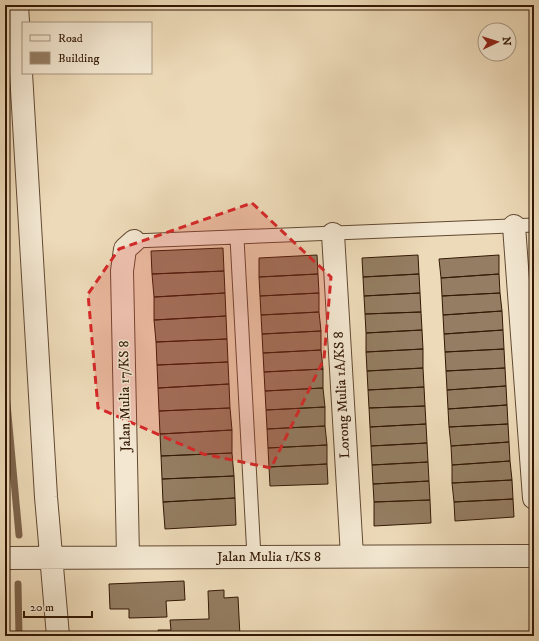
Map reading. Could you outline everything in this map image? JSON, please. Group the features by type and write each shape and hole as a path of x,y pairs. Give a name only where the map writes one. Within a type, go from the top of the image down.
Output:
{"street":[{"path":"17,5 46,489 58,636"},
{"path":"524,226 534,498"},
{"name":"Lorong Mulia 1A/KS 8","path":"333,234 352,556"},
{"name":"Jalan Mulia 17/KS 8","path":"128,556 122,271 125,249 134,241"},
{"name":"Jalan Mulia 1/KS 8","path":"5,558 128,556 534,556"}],"lane":[{"path":"134,241 524,226"},
{"path":"238,238 254,557"}],"highlighted area":[{"path":"252,203 331,277 324,359 271,468 203,454 98,408 88,294 119,249"}],"building":[{"path":"223,248 224,271 152,274 151,251"},
{"path":"317,255 318,274 259,277 259,258"},
{"path":"418,255 419,274 363,277 362,258"},
{"path":"499,255 499,274 441,278 439,259"},
{"path":"224,271 225,293 154,297 152,274"},
{"path":"318,274 319,293 260,296 259,277"},
{"path":"419,274 420,293 364,296 363,277"},
{"path":"499,274 500,293 442,296 441,278"},
{"path":"225,293 226,316 154,320 154,297"},
{"path":"319,293 319,312 261,315 260,296"},
{"path":"420,293 421,312 365,314 364,296"},
{"path":"500,293 502,311 443,315 442,296"},
{"path":"502,311 503,330 444,334 443,315"},
{"path":"319,312 321,331 262,334 261,315"},
{"path":"421,312 422,330 366,333 365,314"},
{"path":"226,316 227,339 156,342 154,320"},
{"path":"422,330 423,349 366,352 366,333"},
{"path":"503,330 504,349 445,352 444,334"},
{"path":"321,331 321,350 263,353 262,334"},
{"path":"227,339 228,362 157,365 156,342"},
{"path":"423,349 423,368 367,371 366,352"},
{"path":"504,349 505,368 446,371 445,352"},
{"path":"321,350 323,369 264,372 263,353"},
{"path":"228,362 229,384 158,388 157,365"},
{"path":"423,368 424,387 368,390 367,371"},
{"path":"505,368 506,386 447,390 446,371"},
{"path":"323,369 323,388 265,391 264,372"},
{"path":"229,384 230,408 159,411 158,388"},
{"path":"506,386 507,405 448,409 447,390"},
{"path":"424,387 425,406 369,408 368,390"},
{"path":"323,388 325,407 266,410 265,391"},
{"path":"507,405 508,424 449,427 448,409"},
{"path":"425,406 426,424 370,427 369,408"},
{"path":"325,407 325,426 267,429 266,410"},
{"path":"230,408 232,430 160,434 159,411"},
{"path":"426,424 427,443 371,446 370,427"},
{"path":"508,424 509,442 451,446 449,427"},
{"path":"325,426 327,445 268,448 267,429"},
{"path":"232,430 232,453 161,456 160,434"},
{"path":"509,442 510,461 452,465 451,446"},
{"path":"427,443 428,462 372,465 371,446"},
{"path":"327,445 327,464 269,467 268,448"},
{"path":"232,453 234,476 162,479 161,456"},
{"path":"510,461 512,480 452,483 452,465"},
{"path":"428,462 429,481 373,484 372,465"},
{"path":"327,464 328,484 270,486 269,467"},
{"path":"234,476 235,498 163,502 162,479"},
{"path":"512,480 513,499 454,502 452,483"},
{"path":"429,481 430,500 374,502 373,484"},
{"path":"235,498 236,525 165,529 163,502"},
{"path":"513,499 514,517 455,521 454,502"},
{"path":"430,500 431,523 374,526 374,502"},
{"path":"184,581 185,600 166,601 167,617 129,618 129,609 110,609 109,584"},
{"path":"224,590 224,598 238,597 240,636 159,636 158,630 171,630 170,620 209,619 208,591"}],"waterway":[{"path":"5,382 19,535"},
{"path":"18,584 19,636"}]}
